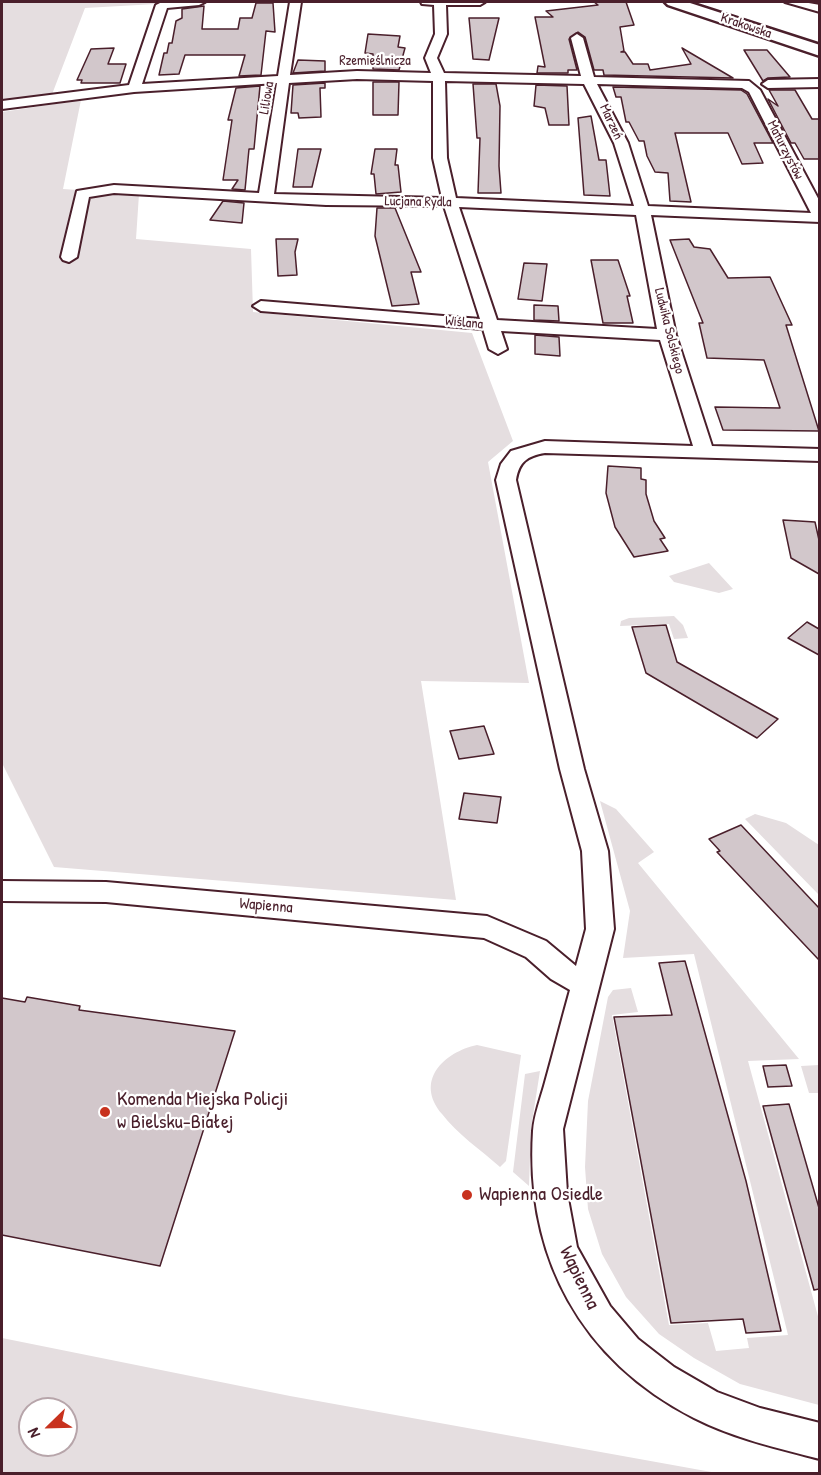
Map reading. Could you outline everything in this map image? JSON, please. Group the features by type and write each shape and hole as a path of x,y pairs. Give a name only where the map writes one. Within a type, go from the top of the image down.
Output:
{"main road":[{"name":"Krakowska","path":"673,2 819,51"}],"street":[{"path":"134,88 162,5 199,2"},
{"name":"Liliowa","path":"266,198 286,77 295,2"},
{"path":"426,2 480,2"},
{"path":"440,2 441,34 431,58 439,76 440,159 449,202 498,349"},
{"path":"791,2 819,9"},
{"name":"Marzeń","path":"577,38 590,82 621,143 642,209"},
{"name":"Rzemieślnicza","path":"2,105 134,88 286,77 439,76 749,85"},
{"path":"768,84 819,83"},
{"name":"Maturzystów","path":"749,85 754,90 819,218"},
{"name":"Lucjana Rydla","path":"69,257 82,194 133,189 266,198 449,202 819,218"},
{"name":"Ludwika Solskiego","path":"642,209 667,335 704,451"},
{"name":"Wiślana","path":"261,306 490,325 667,335"},
{"name":"Wapienna","path":"704,451 545,447 529,449 516,455 508,464 506,480 572,769 595,851 600,929 549,1129 555,1222 572,1274 586,1299 612,1336 626,1351 662,1379 707,1406 760,1426 819,1441"},
{"path":"704,451 819,455"},
{"name":"Wapienna","path":"2,891 106,892 487,927 536,950 561,971 585,984"}],"shaded area":[{"path":"2,2 155,2 156,4 85,8 51,97 2,104"},
{"path":"81,100 63,189 139,194 136,239 251,249 253,312 472,333 513,441 488,462 529,683 421,681 456,900 54,867 2,763 2,112"},
{"path":"709,563 733,589 719,593 674,582 669,576"},
{"path":"674,616 683,625 688,638 674,639 669,624 620,626 621,621 629,618"},
{"path":"600,801 616,809 654,852 638,863 799,1059 748,1061 819,1320 819,1405 740,1384 694,1358 659,1334 626,1297 602,1254 588,1209 585,1167 588,1101 608,997 613,990 631,988 638,1012 612,1015 669,1325 708,1323 716,1351 749,1348 747,1338 788,1335 694,954 623,958 630,911"},
{"path":"755,814 786,823 819,845 819,895 745,819"},
{"path":"477,1045 521,1055 506,1161 500,1167 448,1121 434,1102 431,1090 432,1080 444,1061 454,1054"},
{"path":"819,1065 819,1093 809,1093 801,1066"},
{"path":"540,1071 531,1128 529,1186 513,1172 525,1074"},
{"path":"2,1338 290,1396 717,1473 2,1473"}],"building":[{"path":"594,2 626,2 634,25 620,27 624,51 621,52 625,52 633,64 648,64 650,70 691,64 682,48 733,78 604,75 603,70 594,70 585,37 578,32 569,39 577,70 568,70 568,73 537,73 538,66 545,67 535,17 553,17 546,11 598,5"},
{"path":"256,3 273,3 275,32 266,31 261,75 239,76 245,55 185,55 179,74 159,75 164,53 167,53 169,43 172,43 176,21 182,18 182,9 204,6 202,29 238,29 240,18 252,18"},
{"path":"469,18 499,18 489,60 473,59"},
{"path":"368,34 400,36 398,47 405,48 399,70 373,69 373,54 365,53"},
{"path":"114,48 108,64 126,64 120,83 81,83 82,80 77,80 91,49"},
{"path":"744,50 767,50 790,77 768,78 763,81"},
{"path":"298,60 325,61 325,71 293,73"},
{"path":"373,82 399,82 398,115 373,115"},
{"path":"325,83 325,88 320,88 321,117 299,118 298,113 291,113 293,85"},
{"path":"473,84 496,84 500,106 501,193 478,193 480,138 477,138"},
{"path":"536,85 567,86 569,125 549,125 545,108 534,106"},
{"path":"260,86 254,149 249,149 245,190 232,189 238,180 223,180 232,120 228,120 236,88"},
{"path":"613,87 741,90 747,94 773,143 754,143 763,163 742,164 728,133 675,133 691,202 670,201 668,173 655,172 647,156 644,141 639,141 629,122 626,122 621,97 616,97"},
{"path":"769,90 795,90 812,119 819,119 819,159 804,159 795,143 791,143 768,99 778,106"},
{"path":"591,116 599,160 606,160 610,196 584,195 578,118"},
{"path":"298,149 321,149 312,187 293,187"},
{"path":"375,149 397,149 395,165 398,165 401,192 376,194 374,174 371,174"},
{"path":"223,201 244,203 242,223 210,220"},
{"path":"377,208 395,208 421,272 411,272 419,304 392,306 375,236"},
{"path":"276,239 298,239 295,252 297,275 278,276"},
{"path":"689,239 694,247 710,249 728,278 770,277 792,325 786,325 819,431 723,430 715,407 780,408 764,360 707,358 699,323 703,323 670,240"},
{"path":"591,260 618,260 630,296 627,296 633,323 603,323"},
{"path":"524,263 547,264 542,301 518,299"},
{"path":"534,305 558,306 559,321 534,320"},
{"path":"535,335 559,337 560,356 535,354"},
{"path":"608,466 641,468 641,479 646,480 646,494 654,521 665,538 660,539 668,551 634,557 615,527 606,493"},
{"path":"783,520 815,522 819,540 819,574 791,558"},
{"path":"807,622 819,629 819,655 788,638"},
{"path":"666,625 677,662 778,719 757,738 646,673 632,627"},
{"path":"484,726 494,754 459,759 450,731"},
{"path":"464,793 501,797 497,823 459,819"},
{"path":"741,825 819,908 819,960 717,852 720,851 709,839"},
{"path":"685,961 746,1181 781,1331 746,1333 743,1319 671,1323 614,1017 672,1015 659,963"},
{"name":"Komenda Miejska Policji w Bielsku-Białej","path":"27,997 80,1006 79,1010 235,1031 160,1266 2,1235 2,998 25,1002"},
{"path":"786,1065 792,1086 768,1087 763,1066"},
{"path":"789,1104 819,1208 819,1289 814,1290 763,1106"}],"place":[{"name":"Komenda Miejska Policji w Bielsku-Białej","path":"105,1112"},
{"name":"Wapienna Osiedle","path":"467,1195"}]}
